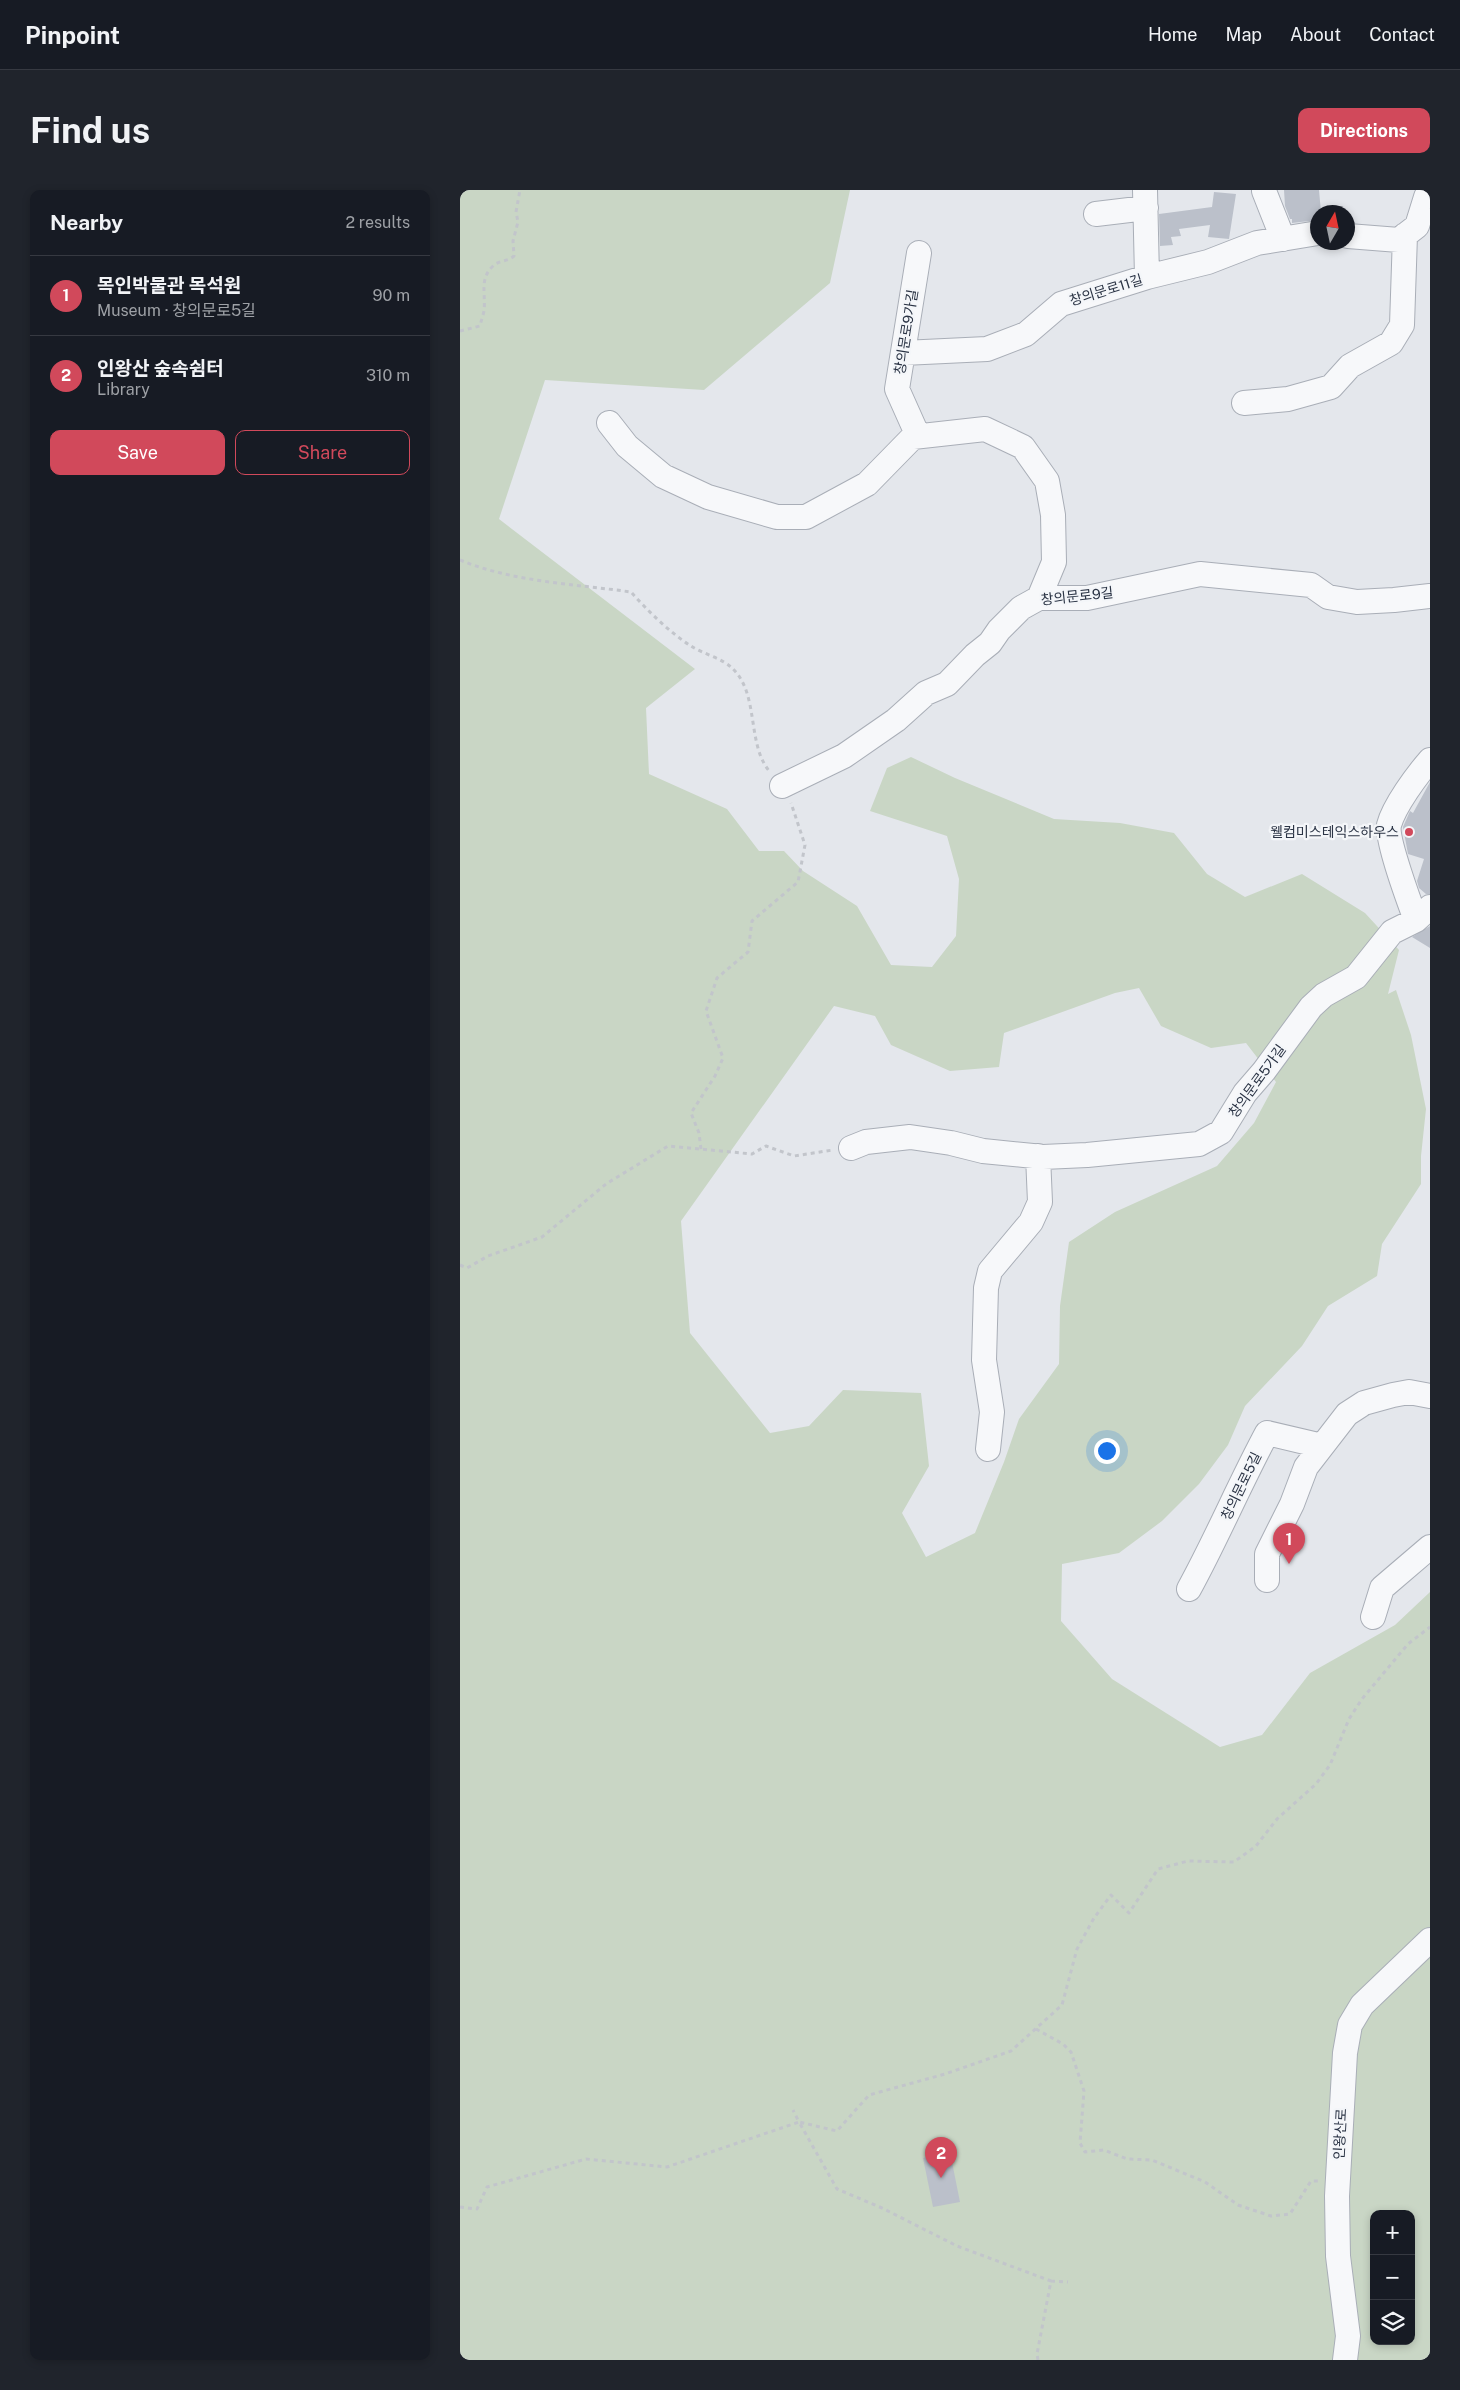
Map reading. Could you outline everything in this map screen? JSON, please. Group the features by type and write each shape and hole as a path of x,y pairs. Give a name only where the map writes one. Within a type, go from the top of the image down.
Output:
{"street":[{"path":"1264,191 1283,239"},
{"path":"1355,237 1399,240 1417,226 1426,197 1430,196"},
{"path":"1096,214 1146,199 1146,277"},
{"name":"창의문로11길","path":"903,353 987,349 1026,334 1061,304 1146,277 1208,262 1257,243 1310,234"},
{"path":"1244,403 1288,399 1331,387 1350,366 1390,343 1402,325 1406,235"},
{"name":"창의문로9가길","path":"918,436 897,389 919,253"},
{"path":"609,423 627,446 663,476 708,498 777,517 806,517 867,484 913,437 985,428 1023,447 1047,481 1053,515 1054,562 1039,598"},
{"name":"창의문로9길","path":"783,785 844,756 896,720 926,693 947,684 975,654 990,643 999,630 1021,608 1039,598 1087,598 1200,574 1311,585 1328,597 1357,602 1430,596"},
{"path":"1423,914 1398,868 1389,826 1414,778 1430,760"},
{"name":"창의문로5가길","path":"851,1148 866,1142 910,1137 951,1143 982,1151 1038,1156 1087,1155 1199,1144 1221,1132 1245,1093 1264,1071 1311,1007 1324,995 1356,977 1392,932 1423,914"},
{"path":"988,1449 992,1412 984,1360 986,1288 990,1271 1031,1222 1040,1202 1038,1156"},
{"path":"1268,1580 1267,1554 1292,1504 1306,1467 1347,1414 1364,1403 1409,1392 1430,1396"},
{"name":"창의문로5길","path":"1189,1589 1210,1549 1237,1488 1267,1433 1322,1446"},
{"path":"1373,1617 1382,1588 1430,1547"},
{"name":"인왕산로","path":"1345,2360 1348,2336 1338,2256 1337,2196 1345,2063 1350,2025 1362,2004 1430,1940"}],"path":[{"path":"460,331 480,326 484,312 483,282 486,273 496,263 509,260 514,256 513,241 518,222 516,212 520,190"},
{"path":"460,560 476,566 531,578 631,592 644,607 691,646 732,667 746,690 761,753 767,768 783,785 805,845 798,882 752,921 748,952 717,978 706,1012 723,1058 715,1076 691,1113 699,1133 701,1150"},
{"path":"460,1265 467,1268 488,1256 542,1237 606,1184 668,1146 752,1154 766,1146 794,1156 851,1148"},
{"path":"460,2206 477,2209 488,2187 586,2159 666,2167 799,2122 837,2131 869,2095 945,2074 1011,2051 1062,2005 1077,1949 1094,1918 1111,1895 1128,1913 1158,1869 1188,1861 1234,1862 1256,1846 1277,1819 1316,1784 1330,1765 1349,1719 1362,1699 1408,1644 1430,1627"},
{"path":"1036,2029 1063,2044 1071,2052 1084,2091 1080,2143 1084,2152 1104,2150 1127,2158 1152,2160 1205,2182 1238,2205 1270,2216 1290,2214 1311,2181"},
{"path":"793,2110 837,2189 882,2208 957,2246 1051,2281 1068,2282"},
{"path":"1038,2360 1037,2354 1051,2281"}],"green space":[{"path":"460,190 850,190 830,283 704,390 545,380 499,519 695,669 646,708 649,774 727,809 759,851 784,851 803,871 857,906 891,965 932,967 956,936 959,879 947,836 870,811 887,768 911,757 955,778 1054,819 1120,823 1174,833 1207,874 1245,897 1302,874 1365,913 1399,950 1388,994 1396,990 1411,1035 1426,1109 1421,1156 1421,1184 1382,1244 1377,1276 1328,1306 1302,1346 1245,1406 1228,1445 1199,1484 1162,1521 1119,1553 1062,1564 1061,1621 1112,1679 1220,1747 1262,1735 1310,1673 1395,1625 1430,1592 1430,2360 460,2360","holes":["1139,988 1161,1026 1211,1048 1246,1043 1276,1082 1254,1123 1217,1166 1115,1212 1069,1242 1060,1306 1059,1364 1019,1419 975,1533 926,1557 902,1513 929,1466 921,1393 843,1390 809,1426 770,1433 690,1333 681,1221 834,1006 875,1016 891,1045 950,1071 999,1067 1004,1033 1115,993"]}],"building":[{"path":"1284,190 1319,190 1320,205 1310,205 1310,221 1292,223 1292,219 1290,219 1285,206"},
{"path":"1214,192 1236,194 1229,239 1208,237 1210,225 1179,229 1181,236 1171,237 1173,245 1160,246 1159,214 1212,207"},
{"path":"1430,782 1430,894 1426,894 1419,888 1417,881 1424,859 1408,854 1403,827 1410,811 1413,813"},
{"path":"1430,926 1430,948 1412,937"},
{"path":"950,2152 960,2202 933,2207 923,2158"}],"place":[{"name":"웰컴미스테익스하우스","path":"1409,832"},
{"name":"목인박물관 목석원","path":"1289,1564"},
{"name":"인왕산 숲속쉼터","path":"941,2178"}]}
